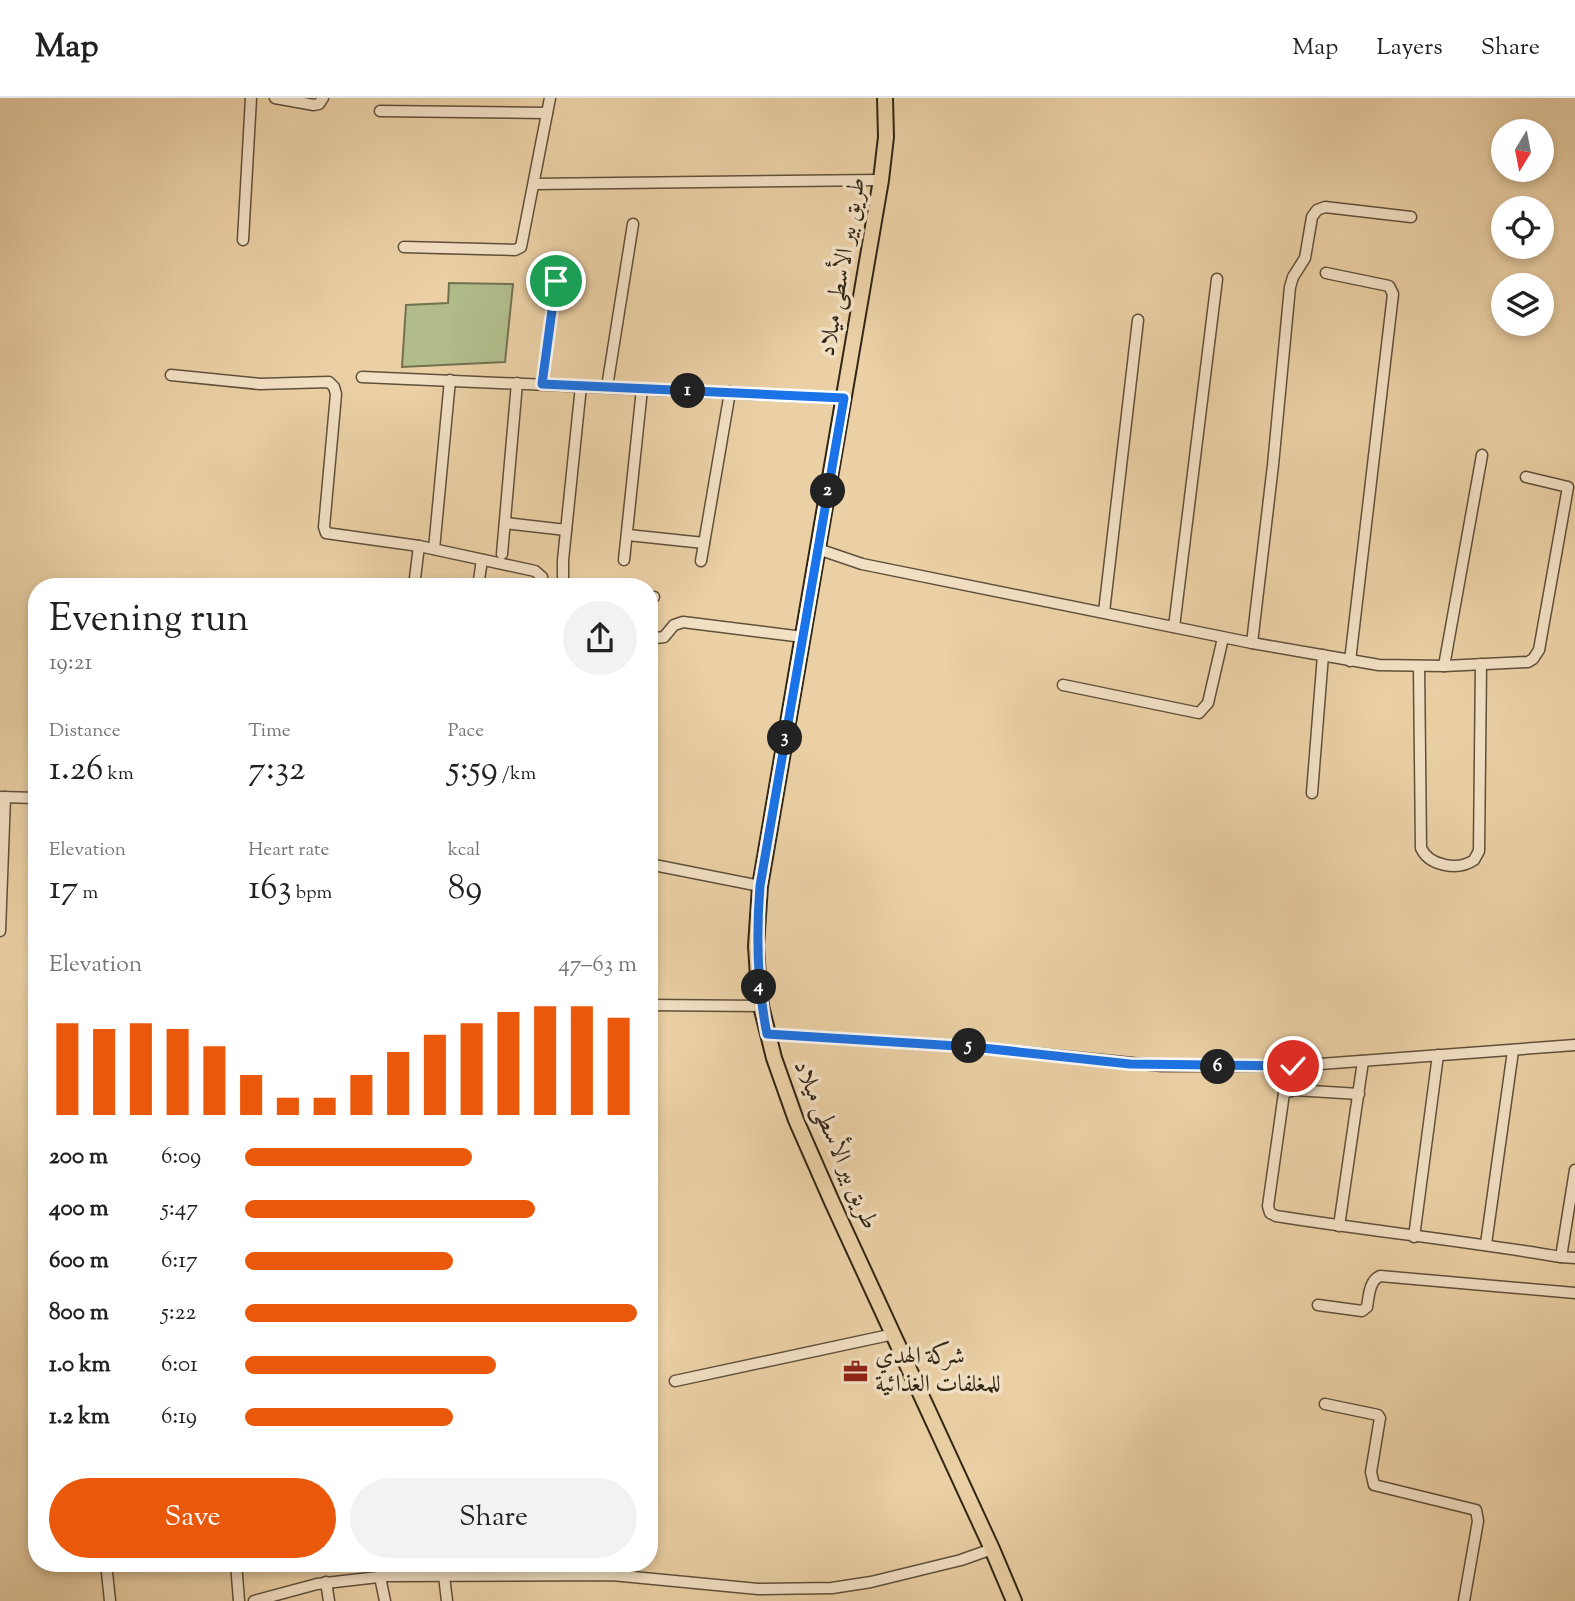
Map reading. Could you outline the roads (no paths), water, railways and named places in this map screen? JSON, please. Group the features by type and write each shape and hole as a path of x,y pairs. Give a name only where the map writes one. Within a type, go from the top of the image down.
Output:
{"main road":[{"name":"طريق بير الأسطى ميلاد","path":"886,98 886,137 881,180 760,886 757,946 761,1006 767,1034 796,1120 1014,1601"}],"street":[{"path":"243,240 251,98"},
{"path":"275,98 314,105 319,104 323,98"},
{"path":"405,98 405,111"},
{"path":"404,247 520,248 550,98"},
{"path":"380,111 547,113"},
{"path":"534,184 881,180"},
{"path":"1252,643 1290,287 1293,277 1306,258 1312,217 1317,210 1325,207 1411,216"},
{"path":"607,387 634,224"},
{"path":"1326,272 1388,286 1394,294 1350,661"},
{"path":"1174,627 1217,279"},
{"path":"542,384 556,281"},
{"path":"1104,612 1138,320"},
{"path":"172,375 261,384 329,382 336,394 324,531 329,534 434,549 535,571 542,578"},
{"path":"362,377 844,398"},
{"path":"434,549 450,380"},
{"path":"502,554 517,383"},
{"path":"563,578 581,386"},
{"path":"624,560 642,389"},
{"path":"701,561 730,393"},
{"path":"1444,666 1482,455"},
{"path":"818,549 862,564 1223,638 1350,661 1419,666 1528,662 1536,656 1571,487 1526,477"},
{"path":"505,523 566,530"},
{"path":"628,535 704,543"},
{"path":"415,578 419,546"},
{"path":"479,578 482,560"},
{"path":"658,638 664,637 674,625 683,622 803,637"},
{"path":"1063,685 1199,713 1208,703 1223,638"},
{"path":"1312,793 1323,655"},
{"path":"1419,666 1421,848 1434,862 1462,865 1474,860 1479,851 1481,664"},
{"path":"0,931 2,797 28,798"},
{"path":"658,866 760,886"},
{"path":"658,1005 761,1006"},
{"path":"767,1034 973,1047 1163,1066 1293,1066 1575,1045"},
{"path":"1486,1244 1513,1051"},
{"path":"1414,1237 1438,1055"},
{"path":"1339,1226 1363,1061"},
{"path":"1359,1094 1296,1090 1284,1093 1269,1211 1276,1216 1339,1226 1575,1258"},
{"path":"1561,1257 1575,1170"},
{"path":"1318,1306 1362,1311 1367,1307 1372,1283 1380,1276 1575,1293"},
{"path":"675,1381 894,1335"},
{"path":"1325,1404 1378,1415 1380,1418 1371,1472 1374,1485 1476,1510 1478,1521 1464,1601"},
{"path":"254,1601 326,1582 380,1577 612,1575 758,1589 832,1588 871,1582 961,1560 992,1549"},
{"path":"107,1572 110,1601"},
{"path":"237,1572 239,1601"},
{"path":"444,1576 447,1601"},
{"path":"380,1577 385,1601"},
{"path":"326,1582 329,1601"}],"place":[{"name":"شركة الهدي للمغلفات الغذائية","path":"855,1371"}]}
